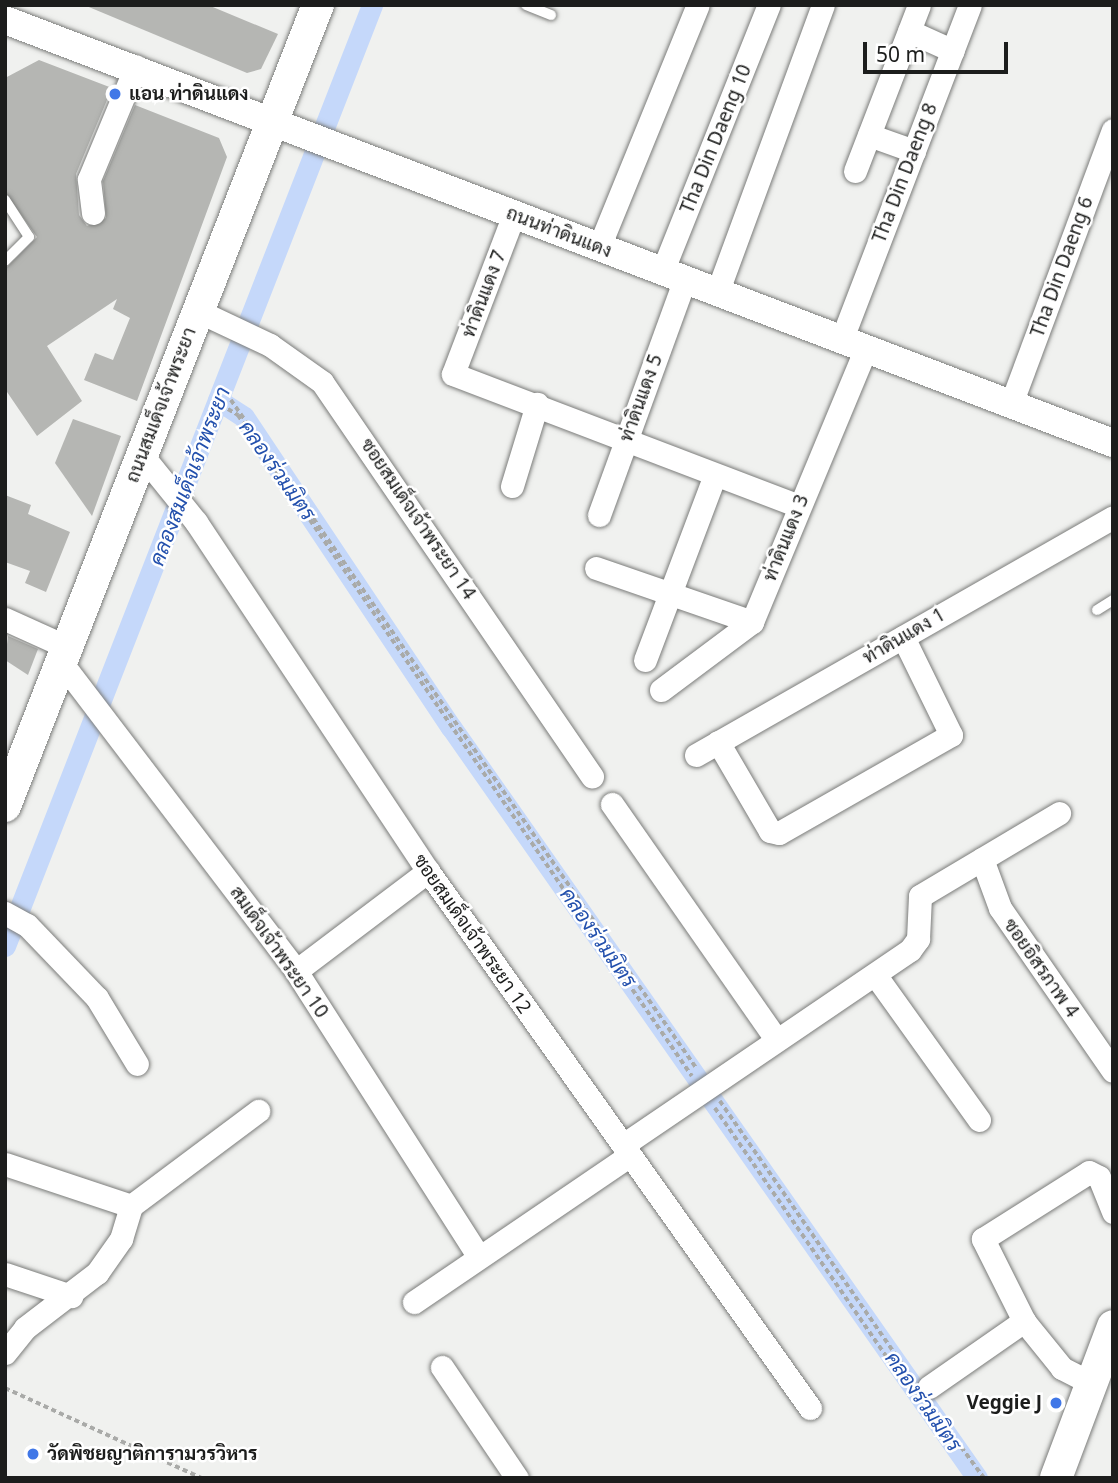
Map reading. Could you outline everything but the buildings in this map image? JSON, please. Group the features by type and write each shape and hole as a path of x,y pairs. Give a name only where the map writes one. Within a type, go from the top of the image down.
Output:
{"main road":[{"name":"ถนนสมเด็จเจ้าพระยา","path":"8,793 70,664 142,455 209,317 286,123 318,5"},
{"path":"1056,1478 1113,1326"}],"street":[{"path":"599,247 698,5"},
{"name":"Tha Din Daeng 10","path":"673,276 769,5"},
{"path":"717,293 823,5"},
{"path":"855,171 919,5"},
{"name":"Tha Din Daeng 8","path":"853,346 914,151 970,5"},
{"name":"ถนนท่าดินแดง","path":"5,20 286,123 853,346 1113,443"},
{"path":"909,31 953,51"},
{"path":"93,213 89,179 136,66"},
{"name":"Tha Din Daeng 6","path":"1012,404 1113,130"},
{"path":"869,135 914,151"},
{"name":"ท่าดินแดง 7","path":"514,214 453,374 537,404"},
{"name":"ท่าดินแดง 5","path":"598,515 626,439 673,276"},
{"name":"ซอยสมเด็จเจ้าพระยา 14","path":"209,317 253,336 301,363 341,405 592,777"},
{"name":"ท่าดินแดง 3","path":"752,622 799,506 853,346"},
{"path":"512,486 537,404 799,506"},
{"name":"ซอยสมเด็จเจ้าพระยา 12","path":"142,455 167,482 192,517 428,870 810,1408"},
{"path":"645,660 715,475"},
{"name":"ท่าดินแดง 1","path":"696,755 1113,517"},
{"path":"596,568 752,622"},
{"path":"5,619 70,664"},
{"path":"661,690 752,622"},
{"path":"718,742 770,831 779,833 951,735 903,636"},
{"name":"สมเด็จเจ้าพระยา 10","path":"70,664 296,971 478,1256"},
{"path":"612,804 775,1038"},
{"path":"414,1302 626,1150 706,1087 775,1038 876,976 915,944 920,895 1059,813"},
{"name":"ซอยอิสรภาพ 4","path":"982,859 1000,908 1113,1070"},
{"path":"296,971 428,870"},
{"path":"5,913 27,925 97,998 137,1065"},
{"path":"876,976 979,1120"},
{"path":"5,1353 25,1328 71,1296 121,1240 131,1206 258,1111"},
{"path":"5,1164 131,1206"},
{"path":"1091,1383 1062,1368 1024,1321 984,1245 987,1232 1078,1176 1095,1174 1113,1212"},
{"path":"5,1274 71,1296"},
{"path":"924,1390 1024,1321"},
{"path":"442,1367 517,1478"}],"lane":[{"path":"526,5 551,15"},
{"path":"5,200 29,237 5,261"},
{"path":"1097,610 1113,600"}],"path":[{"path":"231,400 706,1087 906,1385"},
{"path":"228,410 239,415 706,1087 984,1478"},
{"path":"5,1388 202,1478"}],"waterway":[{"name":"คลองสมเด็จเจ้าพระยา","path":"5,946 372,5"},
{"name":"คลองร่วมมิตร","path":"218,400 244,417 451,727 977,1478"}],"place":[{"name":"แอน ท่าดินแดง","path":"115,94"},
{"name":"Veggie J","path":"1056,1403"},
{"name":"วัดพิชยญาติการามวรวิหาร","path":"33,1454"}]}
